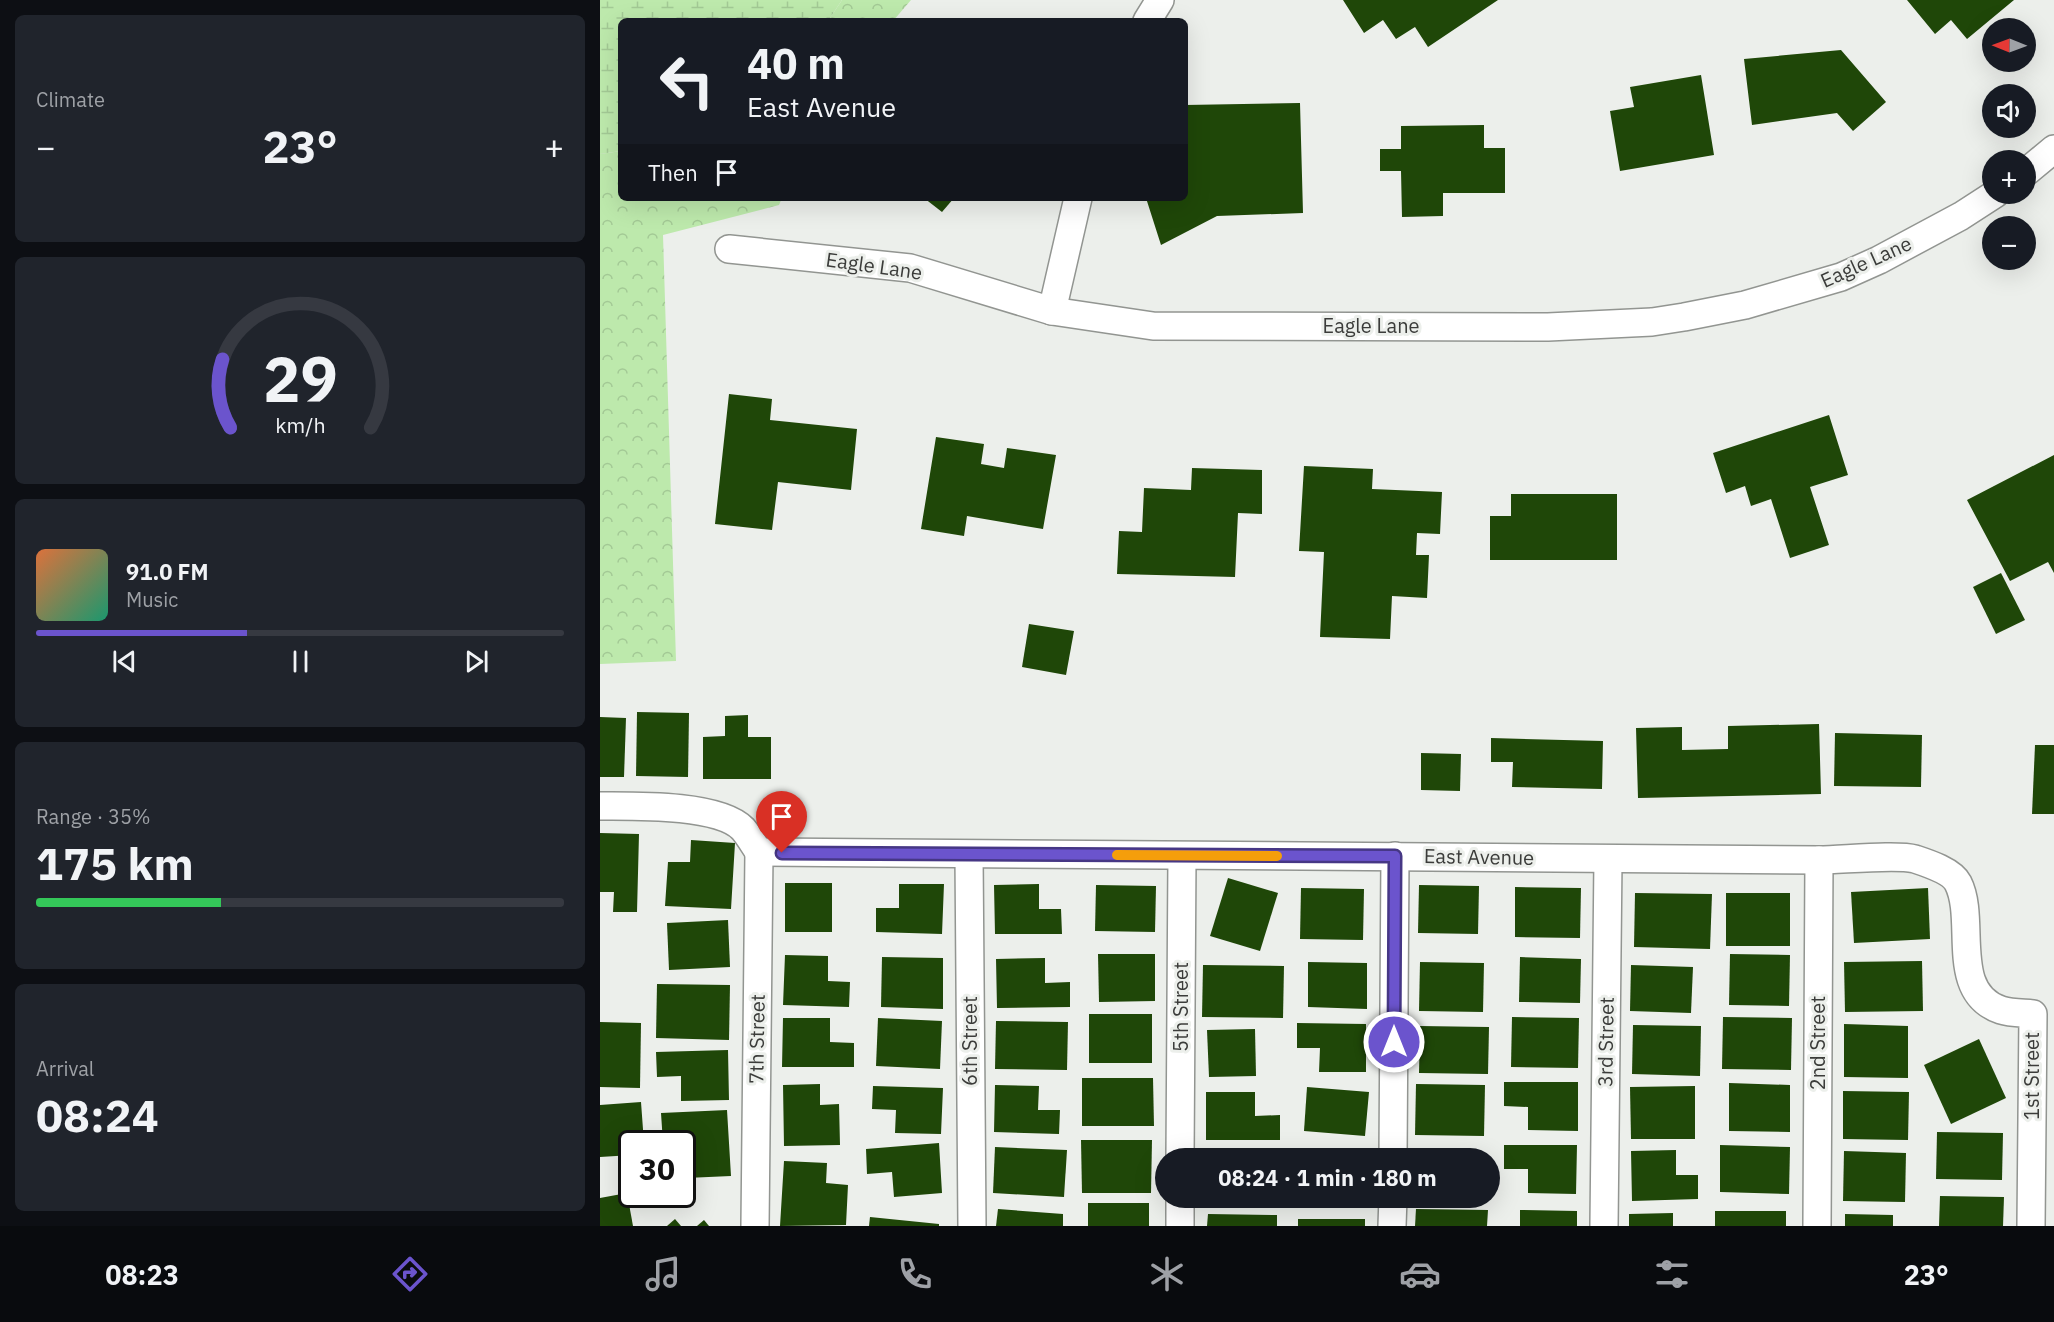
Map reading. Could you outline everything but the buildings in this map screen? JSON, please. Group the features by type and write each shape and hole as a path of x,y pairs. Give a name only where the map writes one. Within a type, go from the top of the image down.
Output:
{"street":[{"path":"1149,18 1160,0"},
{"path":"2036,164 2054,148"},
{"path":"1052,310 1077,201"},
{"name":"Eagle Lane","path":"729,249 910,268 1052,310 1153,326 1548,327 1652,322 1745,305 1841,277 1879,260 1982,202"},
{"path":"600,806 660,807 723,817 742,828 759,852"},
{"name":"East Avenue","path":"759,852 1608,859 1913,858 1941,869"},
{"name":"7th Street","path":"756,1226 759,852"},
{"name":"6th Street","path":"969,855 972,1226"},
{"name":"5th Street","path":"1180,1148 1182,856"},
{"path":"1393,1148 1395,856"},
{"name":"3rd Street","path":"1604,1226 1608,859"},
{"name":"2nd Street","path":"1817,1226 1819,860"},
{"name":"1st Street","path":"1941,869 1958,881 1965,906 1969,972 1982,998 2000,1010 2047,1013 2031,1226"},
{"path":"1180,1208 1180,1226"},
{"path":"1392,1226 1393,1208"}],"green space":[{"path":"600,0 842,0 830,18 618,18 618,151 600,154"},
{"path":"842,0 911,0 896,18 830,18"},
{"path":"618,151 618,201 781,201 779,205 663,235 676,661 600,664 600,154"}],"slow traffic":[{"path":"1117,855 1277,856"}],"route":[{"path":"782,853 1395,856 1394,1042"}]}
